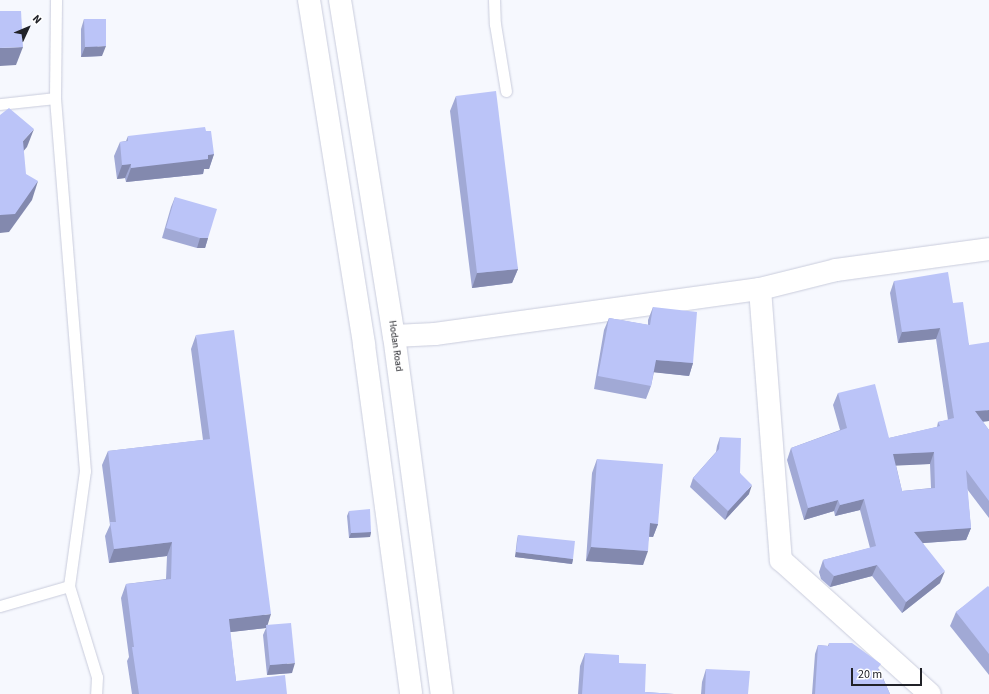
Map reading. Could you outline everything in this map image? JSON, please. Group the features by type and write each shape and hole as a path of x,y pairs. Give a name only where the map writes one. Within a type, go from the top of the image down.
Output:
{"main road":[{"path":"309,0 364,345 411,694"},
{"name":"Hodan Road","path":"340,0 394,336 442,694"},
{"path":"394,336 442,332 760,289 836,270 989,249"},
{"path":"760,289 781,560 930,694"}],"lane":[{"path":"56,0 55,98 85,471 69,586 97,677 96,694"},
{"path":"494,0 495,24 506,91"},
{"path":"0,104 55,98"},
{"path":"0,606 69,586"}],"building":[{"path":"0,11 21,11 23,47 0,48"},
{"path":"84,19 106,19 106,46 85,47"},
{"path":"496,91 518,269 477,273 456,96"},
{"path":"9,108 34,129 23,141 26,174 38,181 15,214 0,215 0,115"},
{"path":"205,127 206,131 211,131 214,154 208,155 208,159 131,168 131,164 122,165 120,142 128,141 128,136"},
{"path":"175,197 217,209 208,238 200,238 166,228"},
{"path":"948,272 953,303 963,302 969,345 989,342 989,410 975,411 989,430 989,501 966,470 971,528 914,532 945,571 906,602 877,565 834,576 825,567 823,560 876,546 864,499 840,505 838,500 808,508 791,448 847,428 838,393 875,384 889,438 940,426 938,422 954,418 940,328 902,332 894,281","holes":["934,452 935,488 902,491 893,454"]},
{"path":"653,307 697,312 693,363 656,360 651,386 598,376 609,318 650,325"},
{"path":"234,330 271,614 229,619 236,681 285,675 287,694 139,694 132,647 134,647 126,584 171,579 172,542 114,549 110,522 116,522 108,451 210,439 196,335"},
{"path":"720,437 741,438 740,473 752,485 728,511 693,478 719,449"},
{"path":"597,459 663,464 658,524 650,523 648,551 591,547"},
{"path":"370,509 371,532 351,533 349,511"},
{"path":"518,535 575,541 573,559 516,552"},
{"path":"988,586 989,587 989,654 956,612"},
{"path":"291,623 295,663 270,665 266,625"},
{"path":"829,643 852,643 881,664 878,668 890,694 815,694 818,645 829,646"},
{"path":"585,653 619,655 619,663 646,664 645,692 674,694 582,694"},
{"path":"706,669 750,671 748,694 705,694"}]}
